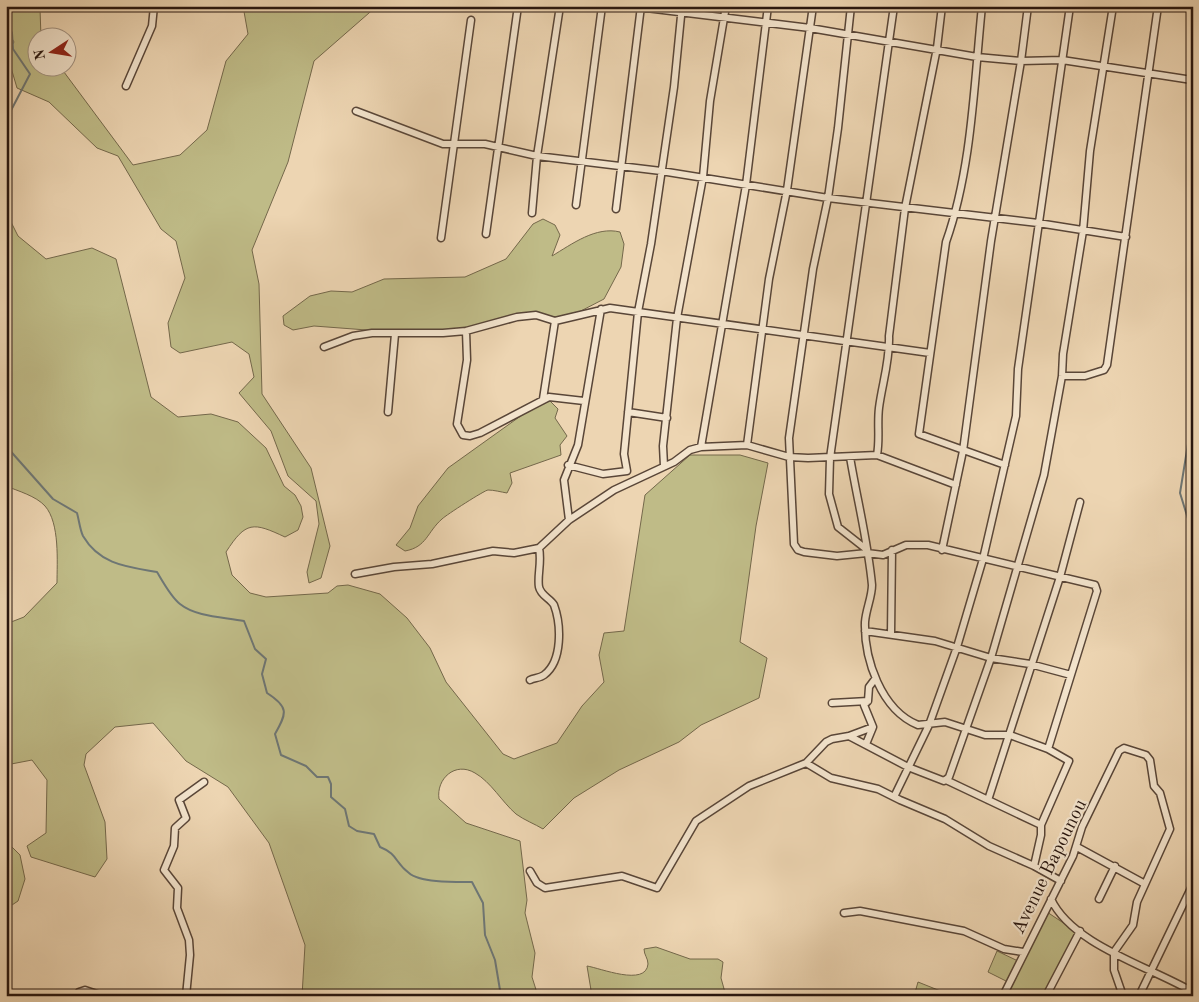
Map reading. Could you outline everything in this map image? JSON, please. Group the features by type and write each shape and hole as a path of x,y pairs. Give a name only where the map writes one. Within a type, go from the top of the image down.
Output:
{"street":[{"path":"126,86 152,26 154,6"},
{"path":"486,234 518,6"},
{"path":"532,213 537,156 560,6"},
{"path":"576,205 602,6"},
{"path":"630,6 681,9 937,48 977,57 1021,61 1062,60 1104,68 1192,80 1193,73"},
{"path":"664,466 662,451 677,318 704,177 710,101 726,6"},
{"path":"701,446 746,184 768,6"},
{"path":"747,445 769,280 787,190 813,6"},
{"path":"851,6 838,128 828,198 813,269 789,438 795,548 804,552 838,556 866,551 883,555 890,554 892,550 914,544 1018,566 1092,584 1097,587 1048,749"},
{"path":"866,551 838,527 829,494 830,458 845,341 894,6"},
{"path":"877,455 880,436 878,409 890,348 889,336 905,208 937,48 942,6"},
{"path":"982,6 969,128 956,214 946,242 919,434 1005,465"},
{"path":"942,550 963,451 994,218 1021,61 1028,6"},
{"path":"894,797 929,725 957,647 983,560 1016,416 1018,369 1070,6"},
{"path":"946,780 991,658 1038,497 1062,376 1064,345 1083,231 1090,151 1114,6"},
{"path":"1062,376 1085,376 1104,370 1126,238 1158,6"},
{"path":"616,210 641,7"},
{"path":"630,481 624,454 638,312 652,244 674,87 681,9"},
{"path":"441,238 471,20"},
{"path":"356,111 443,144 455,142 485,144 537,156 704,177 828,198 1038,223 1126,238"},
{"path":"324,347 353,336 372,333 466,331 517,317 536,314 555,321 601,309 638,312 930,353"},
{"path":"569,520 564,489 568,466 578,445 584,400 601,309"},
{"path":"543,398 555,321"},
{"path":"466,331 467,360 457,424 463,435 480,434 543,398 554,396 584,400"},
{"path":"388,412 395,334"},
{"path":"628,412 666,418"},
{"path":"355,574 394,567 432,564 493,551 514,553 539,548 569,520 630,481 664,466 690,450 701,446 747,445 789,457 830,458 877,455 956,485"},
{"path":"850,457 872,586 866,614 866,631 875,679 904,716 918,725 944,722 985,734 1010,735 1048,749 1068,759 1070,764 1041,824 1041,835 1034,866"},
{"path":"568,466 603,474 627,471"},
{"path":"988,800 1010,735 1030,664 1060,577 1080,502"},
{"path":"530,680 543,676 547,672 558,649 560,630 553,603 544,596 539,586 541,567 539,548"},
{"path":"891,634 892,550"},
{"path":"866,631 934,641 991,658 1030,664 1071,675"},
{"path":"866,744 873,727 864,705 868,701 869,687 875,679"},
{"path":"832,702 868,701"},
{"path":"530,871 537,883 545,888 620,876 642,881 657,888 696,820 767,777 806,762 832,738 849,736 873,727"},
{"path":"849,736 908,767 946,780 1041,824"},
{"name":"Avenue Bapounou","path":"1003,996 1023,952 1078,847 1082,827 1121,749 1146,755 1150,760 1154,786 1160,793 1169,822 1170,829 1145,884"},
{"path":"806,762 831,778 864,784 945,819 989,846 1034,866 1061,881"},
{"path":"186,996 190,955 189,940 177,908 178,888 164,870 174,846 174,828 186,818 179,800 204,782"},
{"path":"1078,847 1145,884 1137,902 1133,925 1114,952 1114,970 1123,996"},
{"path":"1099,898 1114,866"},
{"path":"1139,996 1149,971 1193,884"},
{"path":"1052,899 1061,918 1080,931 1149,971 1191,991"},
{"path":"844,913 860,911 964,931 1004,949 1023,952"},
{"path":"1046,996 1080,931"},
{"path":"77,996 79,992 85,990 103,996"}],"shaded area":[{"path":"6,6 37,6 40,9 41,28 28,28 28,78 68,78 133,165 180,155 207,130 226,61 248,34 243,6 377,6 314,61 288,162 252,250 259,284 262,394 311,468 330,546 321,578 309,583 307,572 319,524 316,501 288,476 271,431 239,393 254,377 249,354 232,342 180,353 171,347 168,323 185,278 176,241 161,229 118,156 97,148 49,102 17,88 7,54 14,42 6,28"},
{"path":"6,212 18,236 46,259 92,248 116,259 151,397 178,417 211,414 238,422 266,448 284,486 295,495 301,506 303,517 298,530 285,537 258,527 251,527 239,534 226,552 232,575 250,593 266,597 328,593 337,586 348,585 380,594 407,618 430,648 446,682 503,754 514,759 557,743 582,706 604,682 599,655 604,633 624,631 645,495 690,455 740,455 768,463 756,526 740,642 767,658 759,698 701,725 679,742 619,770 574,798 543,829 516,814 475,773 461,769 454,771 448,774 441,785 439,799 466,823 520,841 527,900 525,913 535,953 532,977 538,996 302,996 305,945 269,843 228,787 186,761 153,723 115,727 86,754 84,765 105,822 107,859 95,877 31,857 27,846 46,833 47,780 32,760 6,765 6,624 24,617 57,583 57,554 53,522 45,506 32,497 6,486"},
{"path":"543,219 555,225 560,235 552,256 584,237 602,232 620,232 624,244 621,267 604,299 575,314 553,318 510,317 464,329 393,332 314,326 293,330 284,325 283,316 310,296 331,291 352,292 384,279 465,277 506,259 533,224"},
{"path":"550,401 558,409 555,418 567,436 560,445 561,455 510,473 512,483 507,493 488,490 480,494 442,519 418,546 405,551 396,545 410,528 418,506 448,468 529,410"},
{"path":"6,841 20,855 25,879 18,901 6,909"},
{"path":"1047,912 1077,932 1044,996 1006,996"},
{"path":"656,947 690,959 718,959 723,962 721,978 726,996 592,996 587,966 622,974 639,974 645,971 648,964 644,949"},
{"path":"997,951 1018,961 1008,982 988,972"},
{"path":"918,982 953,996 914,996"}],"waterway":[{"path":"6,20 12,33 13,49 30,74 6,120"},
{"path":"1193,413 1180,493 1193,535"},
{"path":"6,446 53,499 77,513 83,536 90,546 106,559 125,566 157,572 173,597 180,604 194,612 244,621 255,649 266,659 262,674 267,693 279,702 284,711 282,721 275,734 281,755 306,766 317,777 328,777 331,784 331,797 345,809 349,826 357,831 374,834 380,847 390,853 409,873 421,879 472,882 483,903 485,935 495,960 501,996"},
{"path":"1193,616 1193,646"}]}
